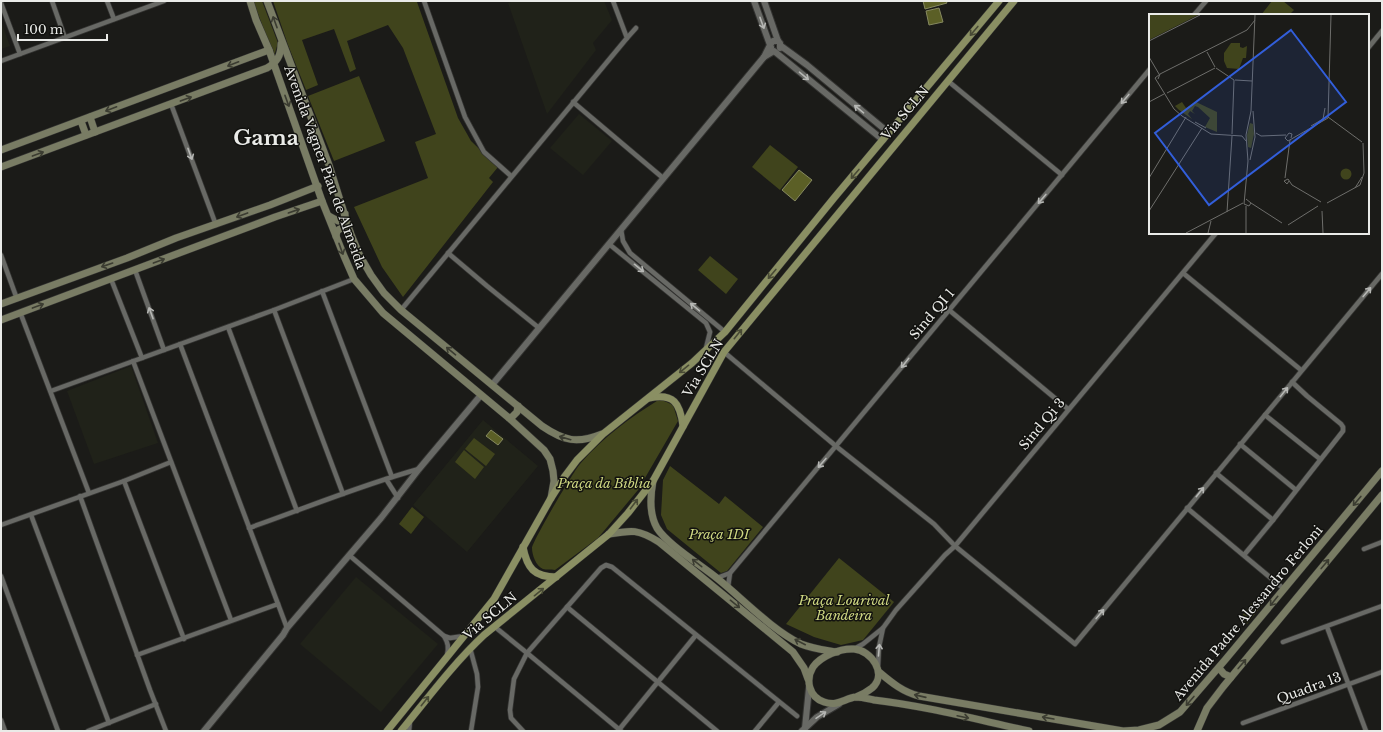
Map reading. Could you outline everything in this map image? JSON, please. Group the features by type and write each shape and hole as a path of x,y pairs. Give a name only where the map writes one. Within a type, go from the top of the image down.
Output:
{"main road":[{"name":"Avenida Vagner Piau de Almeida","path":"250,1 318,186 322,201 354,279 383,313 509,418 544,450 550,459 554,481 551,498"},
{"name":"Avenida Vagner Piau de Almeida","path":"267,1 329,165 350,232 360,256 384,293 401,310 542,426 554,434 565,439 582,440 603,434"},
{"name":"Via SCLN","path":"387,731 494,599 564,476 577,460 603,434 692,363 706,348 725,332 999,1"},
{"name":"Via SCLN","path":"401,731 454,665 470,648 609,534 628,513 653,481 724,352 1014,1"},
{"path":"1,167 248,76 274,64 281,52 281,41"},
{"path":"1,150 269,50"},
{"path":"90,117 96,132"},
{"path":"81,121 86,135"},
{"path":"873,153 875,157 882,160"},
{"path":"864,164 870,166 873,171"},
{"path":"1,304 318,186"},
{"path":"1,320 275,217 322,201"},
{"path":"270,205 276,210 275,217"},
{"path":"329,216 338,221 344,219 345,214"},
{"path":"336,236 337,231 342,228 345,228 350,232"},
{"path":"141,252 141,259 146,265"},
{"path":"127,258 131,260 135,270"},
{"path":"460,377 458,371 460,364 463,363 471,367"},
{"path":"648,398 666,397 674,400 681,410 683,426"},
{"path":"509,418 517,412 518,406"},
{"name":"Avenida Padre Alessandro Ferloni","path":"878,669 890,682 907,693 918,696 1073,723 1088,728 1123,731 1139,730 1159,725 1180,712 1212,676 1382,471"},
{"path":"653,481 650,496 653,519 668,540 780,630 801,644 820,650 837,652"},
{"path":"1197,731 1207,708 1223,687 1382,495"},
{"path":"609,534 638,531 659,542 792,652 804,668 808,679 809,688 816,697 824,702 839,704 872,688 878,679 878,669 871,658 854,649 837,652 823,658 813,667 808,679"},
{"path":"523,547 525,558 530,568 539,575 556,577"},
{"path":"1219,668 1224,674 1231,677"},
{"path":"1212,676 1221,681 1223,687"},
{"path":"856,697 897,702 1029,731"},
{"path":"1073,723 1075,731"}],"street":[{"path":"52,1 66,38"},
{"path":"107,1 114,19"},
{"path":"424,1 465,116 484,152 512,176"},
{"path":"613,1 627,38"},
{"path":"754,1 770,45 774,51 883,140"},
{"path":"764,1 780,44 777,50 764,57"},
{"path":"1195,14 1206,1"},
{"path":"1,61 161,2"},
{"path":"1,3 20,54"},
{"path":"401,310 636,28"},
{"path":"1369,47 1382,31"},
{"path":"492,385 764,57 773,41 780,44 807,65 889,133"},
{"name":"Sind QI 1","path":"730,573 837,447 1149,69"},
{"path":"948,81 1062,175"},
{"path":"827,95 832,94 834,88"},
{"path":"573,102 663,178"},
{"path":"171,104 216,225"},
{"path":"621,228 623,240 630,253 725,332"},
{"name":"Sind Qi 3","path":"878,669 879,634 882,628 896,610 945,555 955,546 1215,234"},
{"path":"608,244 706,323 710,332 706,348"},
{"path":"448,253 539,328"},
{"path":"1,256 17,299"},
{"path":"135,270 164,350"},
{"path":"1183,273 1300,370"},
{"path":"724,352 837,447 934,524 955,546 1075,644 1265,415 1300,370 1382,274"},
{"path":"111,279 142,358"},
{"path":"51,391 274,310 354,279"},
{"path":"322,291 392,477"},
{"path":"274,310 343,494"},
{"path":"949,310 1068,409"},
{"path":"20,312 89,493"},
{"path":"228,327 297,511"},
{"path":"180,344 287,628"},
{"path":"133,361 231,620"},
{"path":"1244,555 1343,430 1343,427 1306,396 1292,382"},
{"path":"204,731 283,635 287,628 382,518 419,470 481,395"},
{"path":"1265,415 1320,459"},
{"path":"1240,444 1296,490"},
{"path":"1,526 171,462"},
{"path":"249,528 386,479 419,470"},
{"path":"1216,473 1273,520"},
{"path":"386,479 398,498"},
{"path":"124,480 184,638"},
{"path":"80,496 137,656 166,731"},
{"path":"1372,507 1382,502"},
{"path":"1187,508 1284,588"},
{"path":"31,515 109,723"},
{"path":"1364,549 1382,542"},
{"path":"349,555 444,636 449,648 446,658"},
{"path":"523,731 511,718 510,710 514,679 527,653 601,568 606,565 610,566 797,716"},
{"path":"717,578 730,573 728,587"},
{"path":"1,576 58,731"},
{"path":"137,656 231,620 278,604"},
{"path":"567,606 717,731"},
{"path":"1283,642 1382,606"},
{"path":"495,627 619,730 696,635"},
{"path":"1327,627 1366,731"},
{"path":"854,649 879,634"},
{"path":"444,636 450,638 465,636"},
{"path":"470,648 477,674 478,686 471,731"},
{"name":"Quadra 13","path":"1243,723 1348,686 1382,672"},
{"path":"803,729 809,688"},
{"path":"755,731 779,702"},
{"path":"88,731 156,704"},
{"path":"803,729 817,717 839,704"},
{"path":"1,720 5,731"},
{"path":"408,731 410,720"}],"shaded area":[{"path":"514,1 604,1 612,20 593,43 596,50 547,114 508,3"},
{"path":"923,1 946,1 947,3 925,9"},
{"path":"939,8 943,22 929,25 926,11"},
{"path":"1,21 10,46 1,49"},
{"path":"579,114 612,141 583,175 550,148"},
{"path":"799,170 812,180 795,201 782,190"},
{"path":"131,366 158,443 94,464 67,391"},
{"path":"483,420 538,466 467,552 413,505"},
{"path":"491,430 503,439 498,445 486,436"},
{"path":"356,577 438,644 381,712 300,644"}],"green space":[{"path":"253,1 262,1 278,43 274,56"},
{"path":"273,1 417,2 458,118 471,141 498,167 489,178 493,182 403,297 382,267 354,207 428,178 415,142 436,134 403,48 388,25 347,41 356,69 350,72 334,29 302,40 318,85 306,90 288,45"},
{"path":"1272,1 1283,1 1294,10 1290,14 1262,14"},
{"path":"359,76 385,141 334,161 308,96"},
{"path":"770,145 798,167 780,190 752,167"},
{"path":"710,256 738,279 726,294 698,270"},
{"name":"Praça da Bíblia","path":"660,399 673,405 678,421 638,490 598,538 555,570 541,568 536,563 532,548 553,507 580,464 607,437 638,413"},
{"path":"474,438 495,454 486,466 465,449"},
{"path":"464,450 484,467 475,479 455,462"},
{"name":"Praça 1DI","path":"670,466 719,504 725,496 763,527 727,571 721,573 667,529 661,515 663,480"},
{"path":"412,507 424,517 411,534 399,524"},
{"name":"Praça Lourival Bandeira","path":"839,558 894,602 863,640 841,645 814,637 786,624"},
{"path":"1258,598 1264,603 1247,624 1241,617"}],"district":[{"name":"Gama","path":"266,138"}]}
